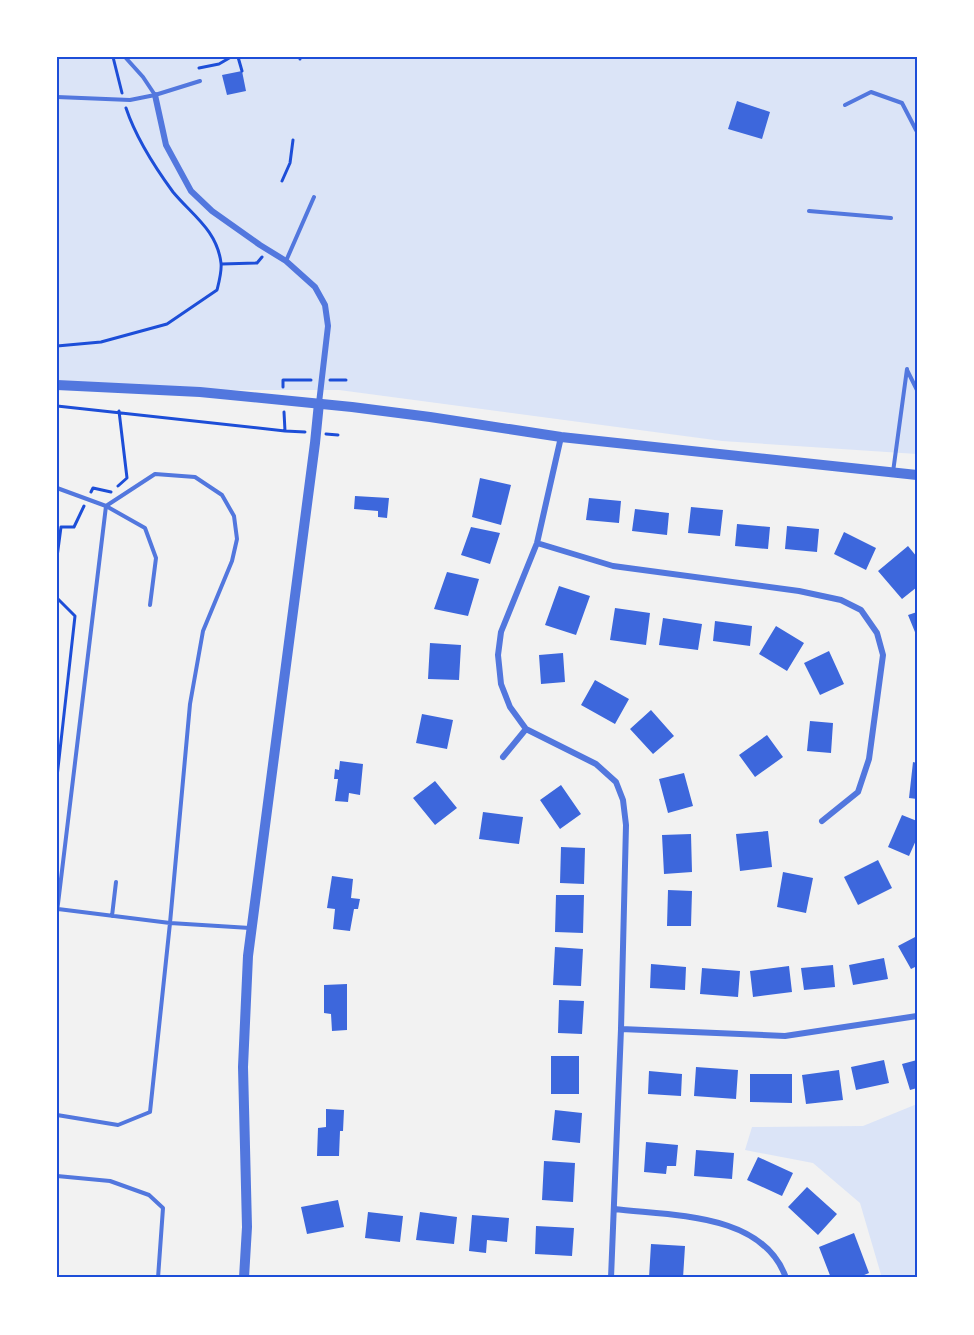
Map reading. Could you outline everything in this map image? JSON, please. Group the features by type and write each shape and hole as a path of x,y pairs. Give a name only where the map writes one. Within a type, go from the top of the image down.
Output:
{"street":[{"path":"155,95 166,145 191,191 212,211 286,261 315,287 325,305 328,326 314,454 248,956 243,1067 247,1227 244,1278"},
{"path":"57,385 152,389 319,403 561,437 893,473 917,473"},
{"path":"561,437 537,543 501,632 498,655 501,684 510,707 526,729 596,764 616,782 623,800 626,825 621,1029 611,1278"},
{"path":"537,543 613,566 800,591 841,600 861,610 877,633 883,655 869,759 858,792 822,821"},
{"path":"503,758 526,729"},
{"path":"621,1029 785,1036 917,1016"},
{"path":"614,1209 709,1220 741,1229 766,1245 786,1278"}],"lane":[{"path":"125,57 155,95"},
{"path":"57,96 123,99 155,95 200,81"},
{"path":"846,105 871,92 902,103 916,130"},
{"path":"286,261 314,197"},
{"path":"809,211 891,218"},
{"path":"893,473 907,369 917,390"},
{"path":"57,1115 118,1125 150,1112 170,923 190,704 203,631 232,561 237,539 234,516 222,495 195,477 155,474 106,506 57,910 170,923 251,928"},
{"path":"57,488 106,506 146,528 156,558 150,605"},
{"path":"112,916 116,882"},
{"path":"57,1176 110,1181 149,1195 163,1208 158,1278"}],"path":[{"path":"57,346 101,342 167,324 217,290 222,264 212,236 200,219 175,193 150,158 131,123 113,57"},
{"path":"199,68 219,64 231,57"},
{"path":"238,57 242,71"},
{"path":"282,181 290,163 293,140"},
{"path":"222,264 257,263 268,250"},
{"path":"57,406 285,431"},
{"path":"57,557 61,527 74,527 93,488 112,492 127,478 119,411"},
{"path":"57,598 75,616 57,777"}],"shaded area":[{"path":"57,57 917,57 917,454 722,441 339,390 111,390 57,385"},
{"path":"917,1104 917,1278 882,1278 860,1203 813,1163 745,1150 752,1127 863,1126"}],"building":[{"path":"242,71 246,91 227,95 222,75"},
{"path":"737,101 770,112 762,139 728,129"},
{"path":"480,478 511,485 501,525 472,517"},
{"path":"355,496 389,498 387,518 378,517 378,511 354,509"},
{"path":"589,498 621,501 619,523 586,520"},
{"path":"691,507 723,510 720,536 688,533"},
{"path":"635,509 669,513 667,535 632,531"},
{"path":"737,524 770,527 768,549 735,546"},
{"path":"787,526 819,529 817,552 785,549"},
{"path":"471,527 500,533 490,564 461,555"},
{"path":"844,532 876,548 866,570 834,554"},
{"path":"908,546 917,557 917,587 902,599 878,571"},
{"path":"447,572 479,579 468,616 434,609"},
{"path":"559,586 590,596 576,635 545,625"},
{"path":"615,608 650,613 646,645 610,640"},
{"path":"917,612 917,637 908,615"},
{"path":"663,618 702,624 698,650 659,645"},
{"path":"715,621 752,626 750,646 713,641"},
{"path":"776,626 804,643 787,671 759,654"},
{"path":"430,643 461,645 459,680 428,679"},
{"path":"829,651 844,684 820,695 804,663"},
{"path":"563,653 565,682 541,684 539,655"},
{"path":"595,680 629,699 615,724 581,705"},
{"path":"651,710 674,736 653,754 630,729"},
{"path":"422,714 453,720 447,749 416,743"},
{"path":"810,721 833,723 831,753 807,751"},
{"path":"767,735 783,757 755,777 739,755"},
{"path":"340,761 363,764 360,795 349,793 348,802 335,801 338,779 334,779 335,769 339,770"},
{"path":"913,762 917,763 917,799 909,798"},
{"path":"684,773 693,806 668,813 659,779"},
{"path":"435,781 457,808 435,825 413,798"},
{"path":"561,785 581,814 560,829 540,800"},
{"path":"483,812 523,817 519,844 479,839"},
{"path":"902,815 917,821 917,838 909,856 888,847"},
{"path":"768,831 772,867 740,871 736,834"},
{"path":"691,834 692,872 664,874 662,835"},
{"path":"561,847 585,848 584,884 560,883"},
{"path":"878,860 892,888 858,905 844,877"},
{"path":"783,872 813,878 806,913 777,907"},
{"path":"332,876 353,879 351,898 360,899 358,909 354,909 350,931 333,929 335,909 327,908"},
{"path":"668,890 692,891 691,926 667,926"},
{"path":"556,895 584,895 583,933 555,932"},
{"path":"917,936 917,966 911,969 898,946"},
{"path":"555,947 583,949 581,986 553,985"},
{"path":"884,958 888,979 853,985 849,965"},
{"path":"651,964 686,967 685,990 650,988"},
{"path":"833,965 835,987 804,990 801,968"},
{"path":"789,966 792,992 753,997 750,971"},
{"path":"702,968 740,971 738,997 700,994"},
{"path":"347,984 347,1030 332,1031 331,1014 324,1013 324,985"},
{"path":"559,1000 584,1001 582,1034 558,1033"},
{"path":"551,1056 579,1056 579,1094 551,1094"},
{"path":"884,1060 889,1083 856,1090 851,1067"},
{"path":"917,1060 917,1088 910,1090 902,1064"},
{"path":"696,1067 738,1070 736,1099 694,1096"},
{"path":"839,1070 843,1100 806,1104 802,1075"},
{"path":"649,1071 682,1074 681,1096 648,1094"},
{"path":"750,1074 792,1074 792,1103 750,1102"},
{"path":"326,1109 344,1110 339,1156 317,1156 318,1128 326,1127"},
{"path":"555,1110 582,1113 580,1143 552,1140"},
{"path":"646,1142 678,1145 676,1166 667,1166 666,1174 644,1172"},
{"path":"696,1150 734,1153 732,1179 694,1176"},
{"path":"758,1157 793,1173 782,1196 747,1180"},
{"path":"544,1161 575,1163 573,1202 542,1200"},
{"path":"807,1187 837,1214 818,1235 788,1207"},
{"path":"338,1200 344,1227 307,1234 301,1207"},
{"path":"368,1212 403,1216 400,1242 365,1238"},
{"path":"420,1212 457,1217 454,1244 416,1240"},
{"path":"472,1215 509,1218 507,1242 487,1240 486,1253 469,1251"},
{"path":"536,1226 574,1228 572,1256 535,1254"},
{"path":"854,1233 869,1273 857,1278 831,1278 819,1247"},
{"path":"651,1244 685,1246 683,1278 649,1278"}]}
